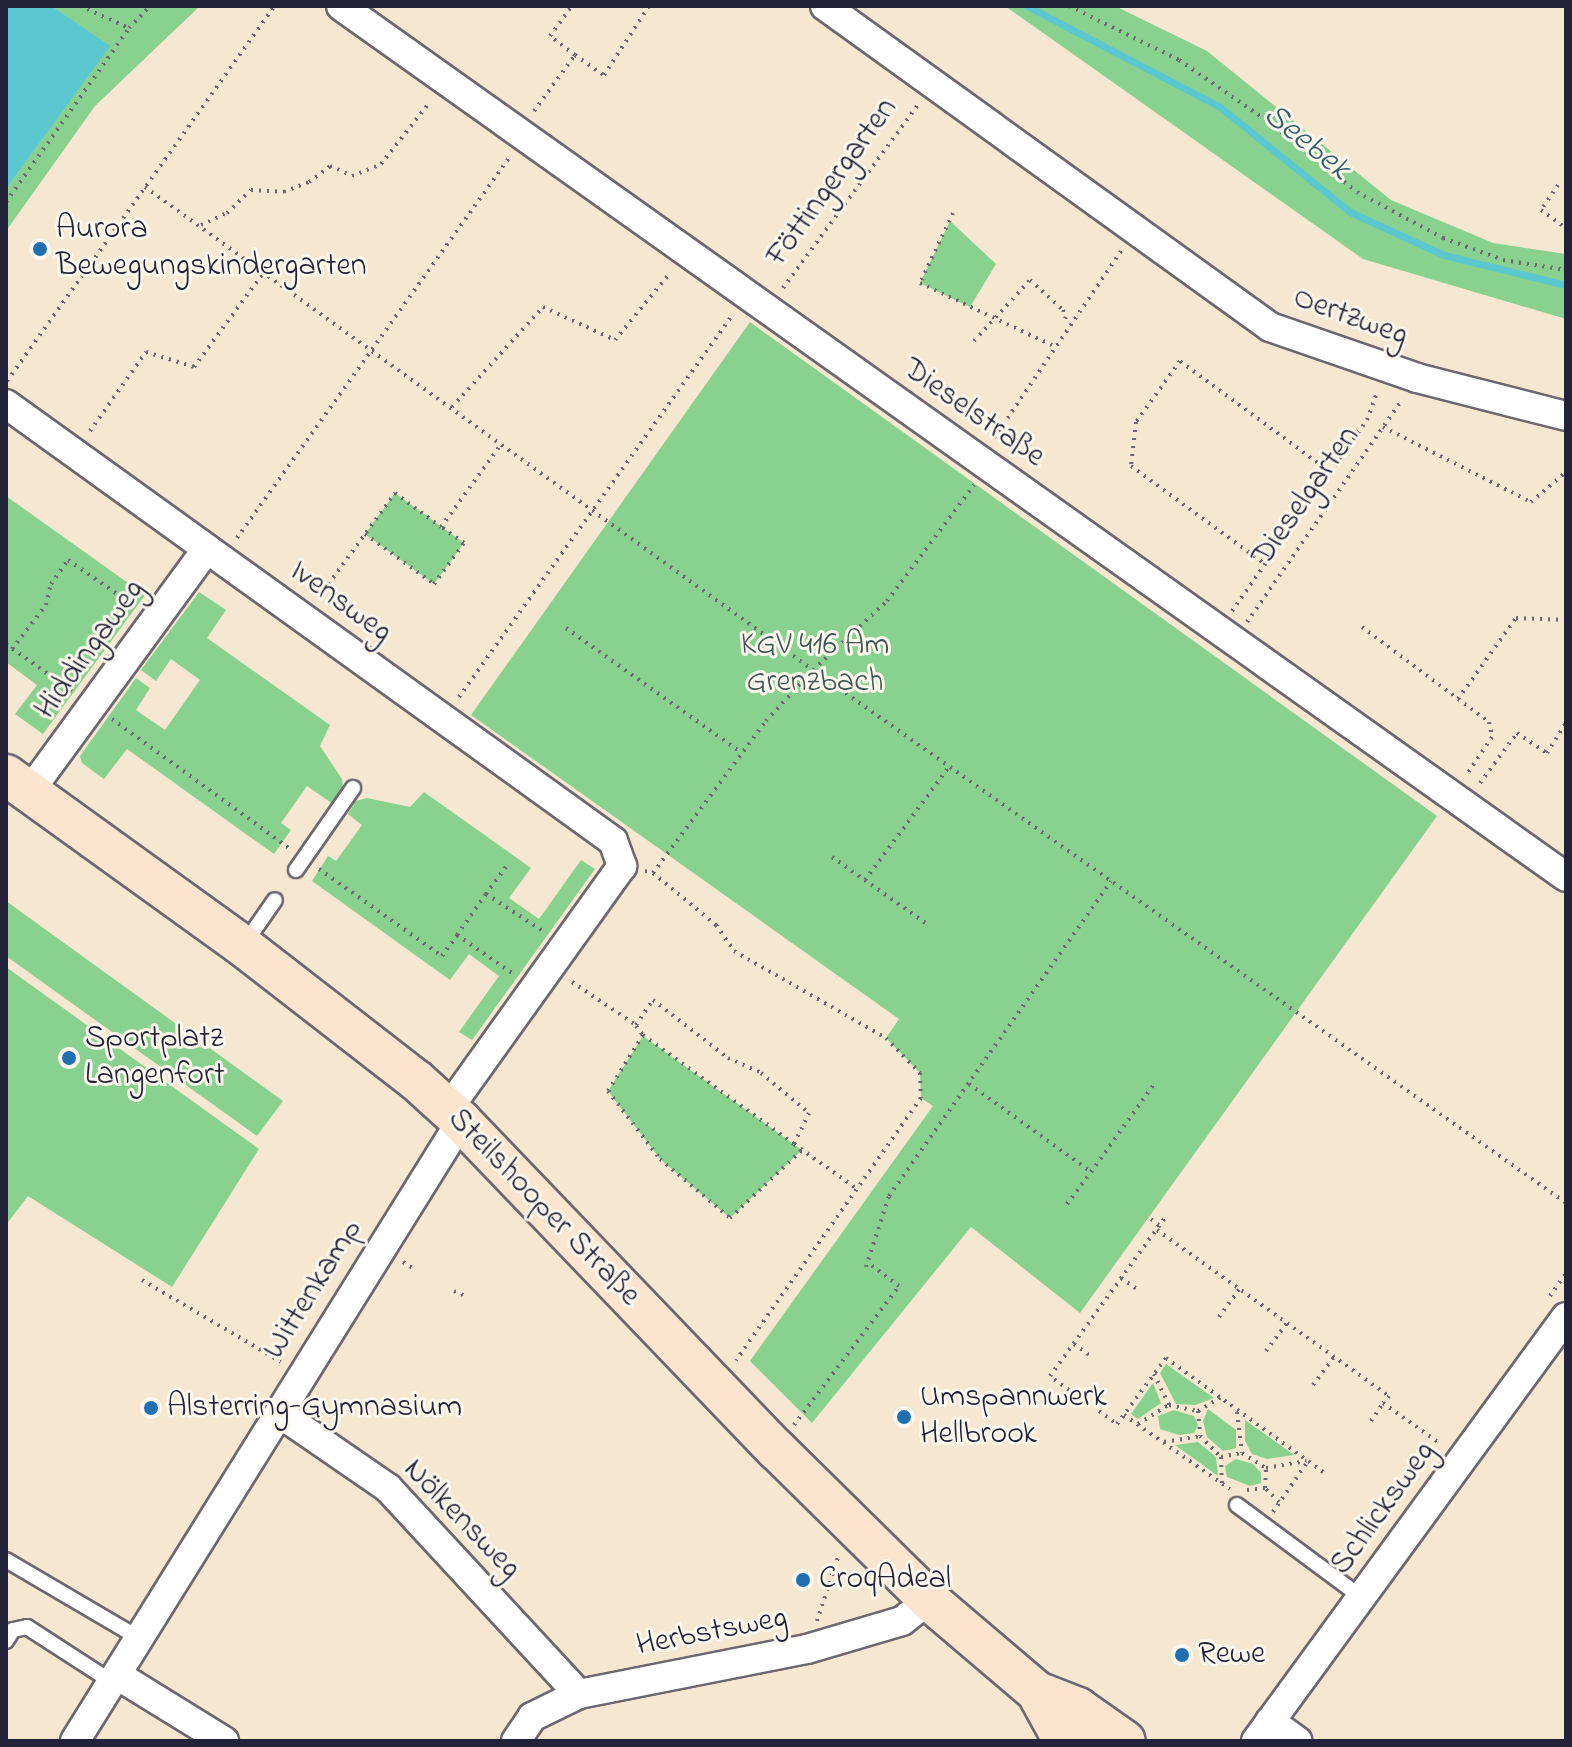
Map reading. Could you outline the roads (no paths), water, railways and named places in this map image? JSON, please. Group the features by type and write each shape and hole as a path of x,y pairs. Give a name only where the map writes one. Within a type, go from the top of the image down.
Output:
{"street":[{"name":"Dieselstraße","path":"341,6 1566,877"},
{"name":"Oertzweg","path":"825,6 1270,327 1417,378 1566,416"},
{"name":"Ivensweg","path":"6,404 613,841 622,866"},
{"name":"Hiddingaweg","path":"18,784 93,705 155,620 214,554"},
{"name":"Steilshooper Straße","path":"18,784 243,946 416,1080 454,1115 776,1449 929,1600 1037,1692 1078,1708 1125,1741"},
{"name":"Wittenkamp","path":"75,1741 279,1413 454,1115 564,945 622,866"},
{"name":"Schlicksweg","path":"1263,1731 1361,1597 1557,1307"},
{"name":"Nölkensweg","path":"279,1413 388,1488 579,1694"},
{"name":"Herbstsweg","path":"516,1741 532,1717 579,1694 807,1649 902,1621 929,1600"},
{"path":"114,1678 224,1741"},
{"name":"Steilshooper Straße","path":"1037,1692 1059,1732 1071,1741"},
{"path":"1263,1731 1298,1741"}],"lane":[{"path":"296,870 353,788"},
{"path":"243,946 275,900"},
{"path":"1237,1505 1361,1597"},
{"path":"6,1560 139,1638"},
{"path":"6,1641 13,1630 27,1627 114,1678"}],"water":[{"path":"6,6 52,6 110,46 6,189"}],"waterway":[{"name":"Seebek","path":"1027,6 1220,107 1350,212 1444,255 1566,285"}],"place":[{"name":"Aurora Bewegungskindergarten","path":"40,249"},
{"name":"Sportplatz Langenfort","path":"69,1058"},
{"name":"Alsterring-Gymnasium","path":"151,1408"},
{"name":"Umspannwerk Hellbrook","path":"904,1417"},
{"name":"CroqAdeal","path":"803,1580"},
{"name":"Rewe","path":"1182,1655"}],"park label":[{"name":"KGV 416 Am Grenzbach","path":"815,666"}]}
